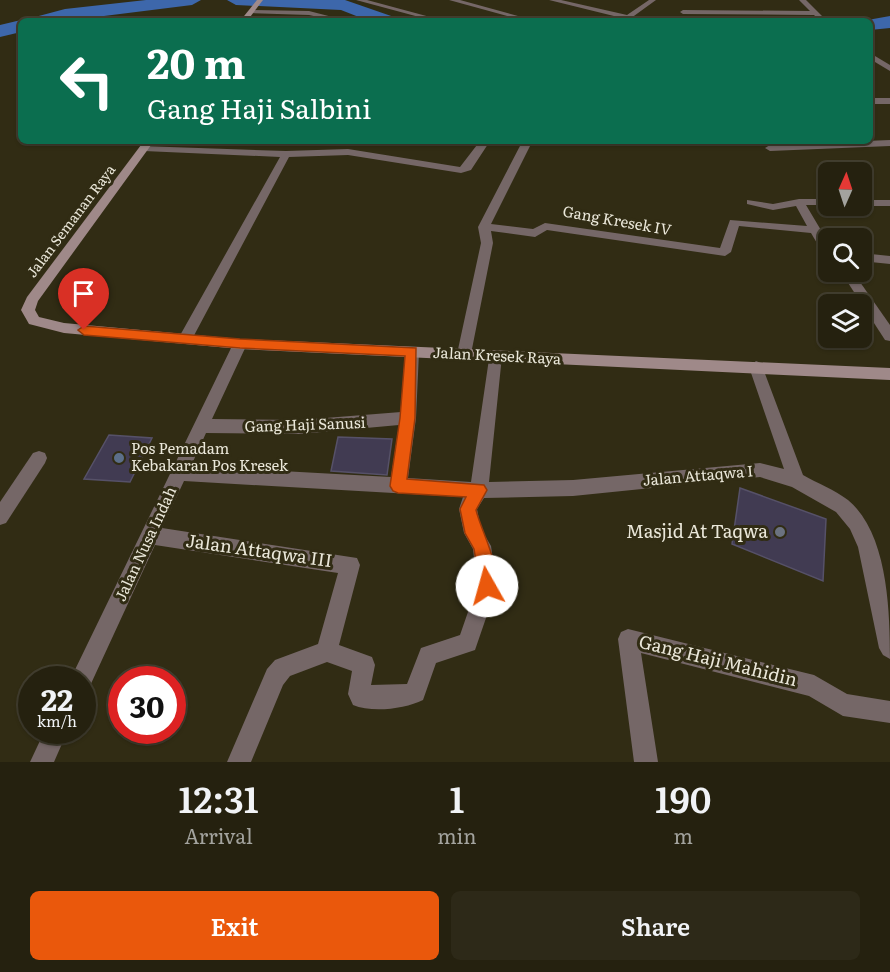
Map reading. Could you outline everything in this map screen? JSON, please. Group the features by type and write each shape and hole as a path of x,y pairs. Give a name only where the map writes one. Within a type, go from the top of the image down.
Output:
{"street":[{"path":"359,0 426,18"},
{"path":"453,0 522,18"},
{"path":"552,0 620,18"},
{"path":"625,18 651,0"},
{"path":"802,0 820,18"},
{"path":"790,7 797,13"},
{"path":"252,10 320,18"},
{"path":"683,12 814,14"},
{"path":"296,15 312,18"},
{"path":"402,18 415,16"},
{"path":"873,57 890,69"},
{"path":"873,101 890,101"},
{"path":"873,144 890,143"},
{"path":"147,144 286,154 348,152 461,170 467,168 483,144"},
{"name":"Jalan Semanan Raya","path":"34,321 28,310 32,300 147,144"},
{"path":"465,354 487,243 484,227 526,144"},
{"path":"770,148 866,144"},
{"path":"186,339 286,154"},
{"path":"751,202 773,207 799,202 818,202"},
{"path":"799,202 817,230"},
{"path":"872,203 890,203"},
{"path":"872,205 890,209"},
{"name":"Gang Kresek IV","path":"484,227 535,233 545,226 610,235 673,248 726,252 734,222 817,230"},
{"path":"872,258 890,260"},
{"path":"854,282 890,336"},
{"name":"Jalan Kresek Raya","path":"34,321 64,328 240,344 890,374"},
{"name":"Jalan Nusa Indah","path":"88,666 240,344"},
{"path":"398,486 408,418 411,352"},
{"path":"239,762 279,671 327,651 364,665 359,694 361,697 409,696 415,692 428,655 468,643 487,586 482,546 473,533 468,509 479,490 495,356"},
{"path":"756,367 795,480"},
{"name":"Gang Haji Sanusi","path":"202,426 300,427 408,418"},
{"path":"0,517 39,458"},
{"name":"Jalan Attaqwa I","path":"179,473 479,490 573,488 760,470 795,480 842,506 856,523 867,546 887,624 890,648"},
{"name":"Jalan Attaqwa III","path":"150,535 350,565 327,651"},
{"name":"Gang Haji Mahidin","path":"646,762 628,639 814,686 843,705 890,712"},
{"path":"42,762 50,744"}],"building":[{"name":"Pos Pemadam Kebakaran Pos Kresek","path":"109,435 152,438 130,482 84,479"},
{"path":"338,437 392,439 387,475 331,471"},
{"name":"Masjid At Taqwa","path":"740,488 826,519 823,581 732,544"}],"waterway":[{"path":"54,18 192,0"},
{"path":"236,0 343,5 379,18"},
{"path":"873,24 890,22"},
{"path":"0,31 18,27"}],"place":[{"name":"Pos Pemadam Kebakaran Pos Kresek","path":"119,458"},
{"name":"Masjid At Taqwa","path":"780,532"}],"route":[{"path":"84,330 240,344 411,352 408,418 398,486 479,490 469,503 468,509 473,533 482,546 487,586"}]}
